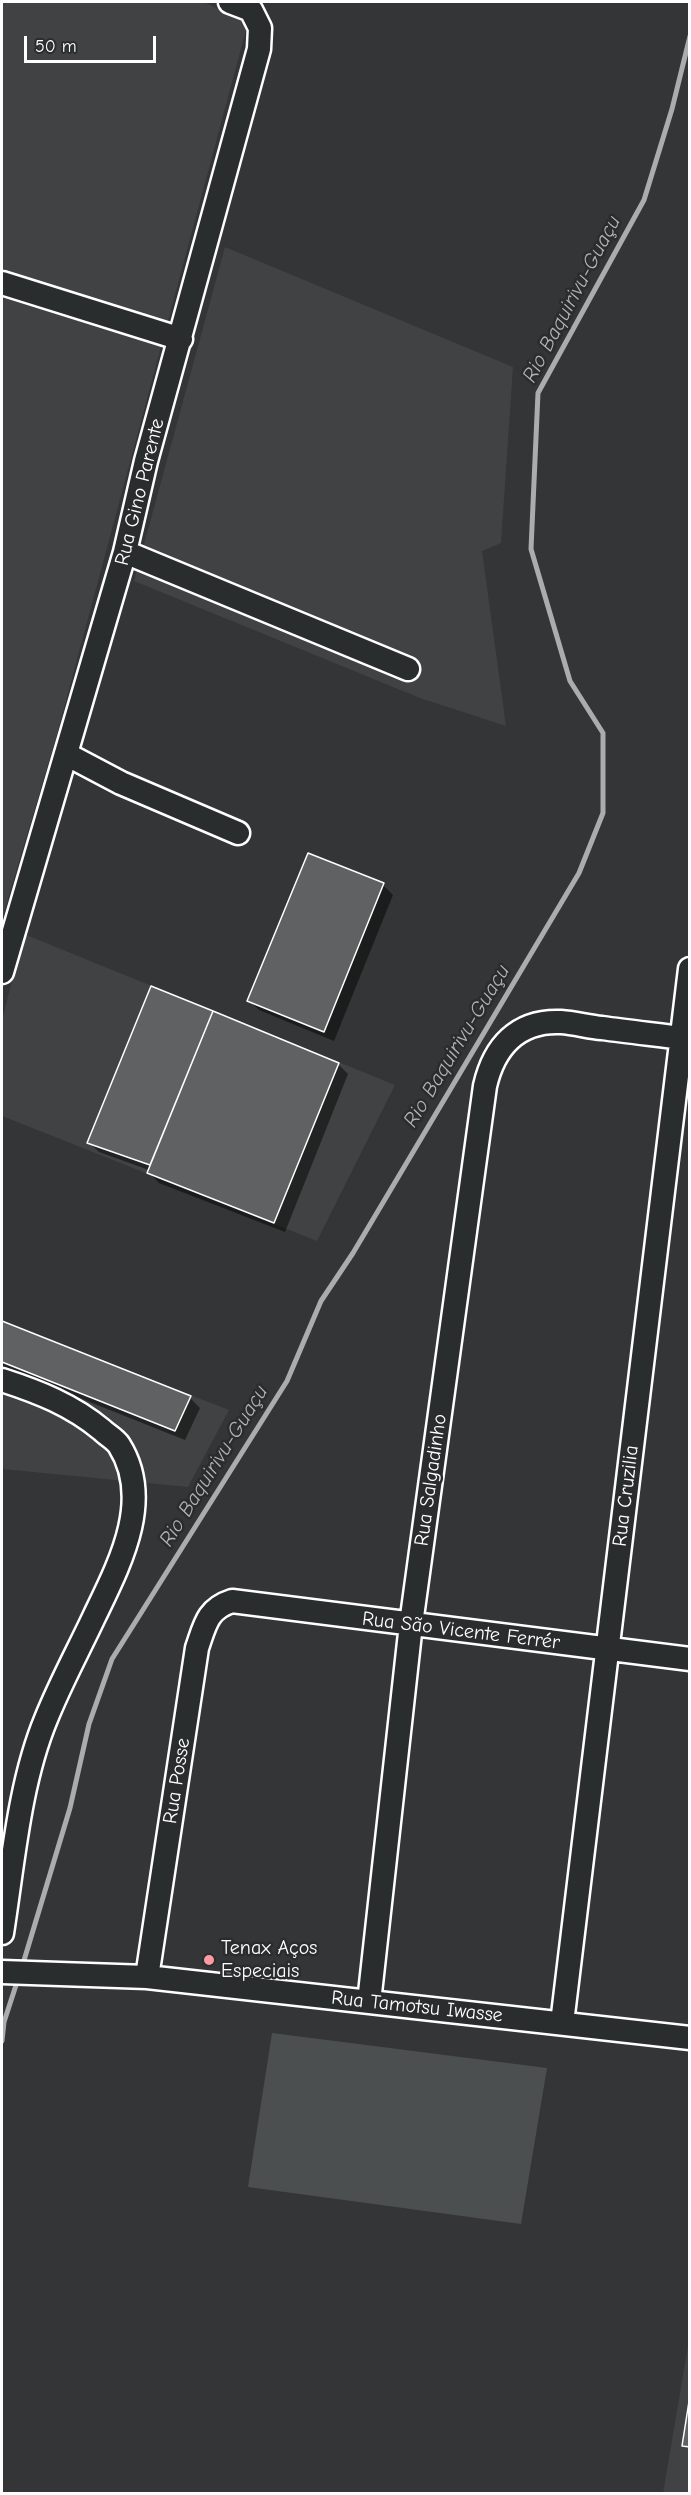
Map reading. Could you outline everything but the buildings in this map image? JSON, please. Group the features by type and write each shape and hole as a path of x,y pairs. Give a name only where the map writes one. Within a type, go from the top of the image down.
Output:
{"street":[{"name":"Rua Gino Parente","path":"3,960 125,552 147,461 259,49 260,28 251,10 230,2"},
{"path":"2,283 181,339"},
{"path":"125,552 408,669"},
{"path":"66,754 121,783 238,833"},
{"name":"Rua Cruzilia","path":"562,2023 686,1038 690,969"},
{"name":"Rua Salgadinho","path":"369,2002 411,1624 483,1098 490,1066 498,1050 524,1029 539,1024 561,1022 686,1038"},
{"path":"2,1380 45,1394 84,1414 118,1444 132,1472 134,1494 126,1546 45,1721 32,1763 19,1823 2,1933"},
{"name":"Rua São Vicente Ferrér","path":"232,1601 690,1659"},
{"name":"Rua Posse","path":"147,1977 197,1648 204,1625 211,1613 219,1605 232,1601"},
{"name":"Rua Tamotsu Iwasse","path":"2,1972 147,1977 690,2038"}],"shaded area":[{"path":"2,2 204,2 248,23 57,734 2,919"},
{"path":"225,247 513,367 501,543 482,551 506,726 420,698 134,581"},
{"path":"24,934 395,1085 317,1241 2,1116 2,1020"},
{"path":"2,1321 229,1410 188,1487 2,1469"},
{"path":"272,2033 547,2068 521,2224 248,2187"},
{"path":"689,2340 689,2493 663,2493"}],"waterway":[{"name":"Rio Baquirivu-Guaçu","path":"22,1967 70,1808 89,1724 112,1659 287,1381 321,1301 353,1253 579,873 603,813 603,733 570,681 531,549 538,393 644,200 672,109 690,36"},
{"name":"Rio Baquirivu-Guaçu","path":"2,2041 4,2022 18,1979"}],"place":[{"name":"Tenax Aços Especiais","path":"209,1960"}]}
